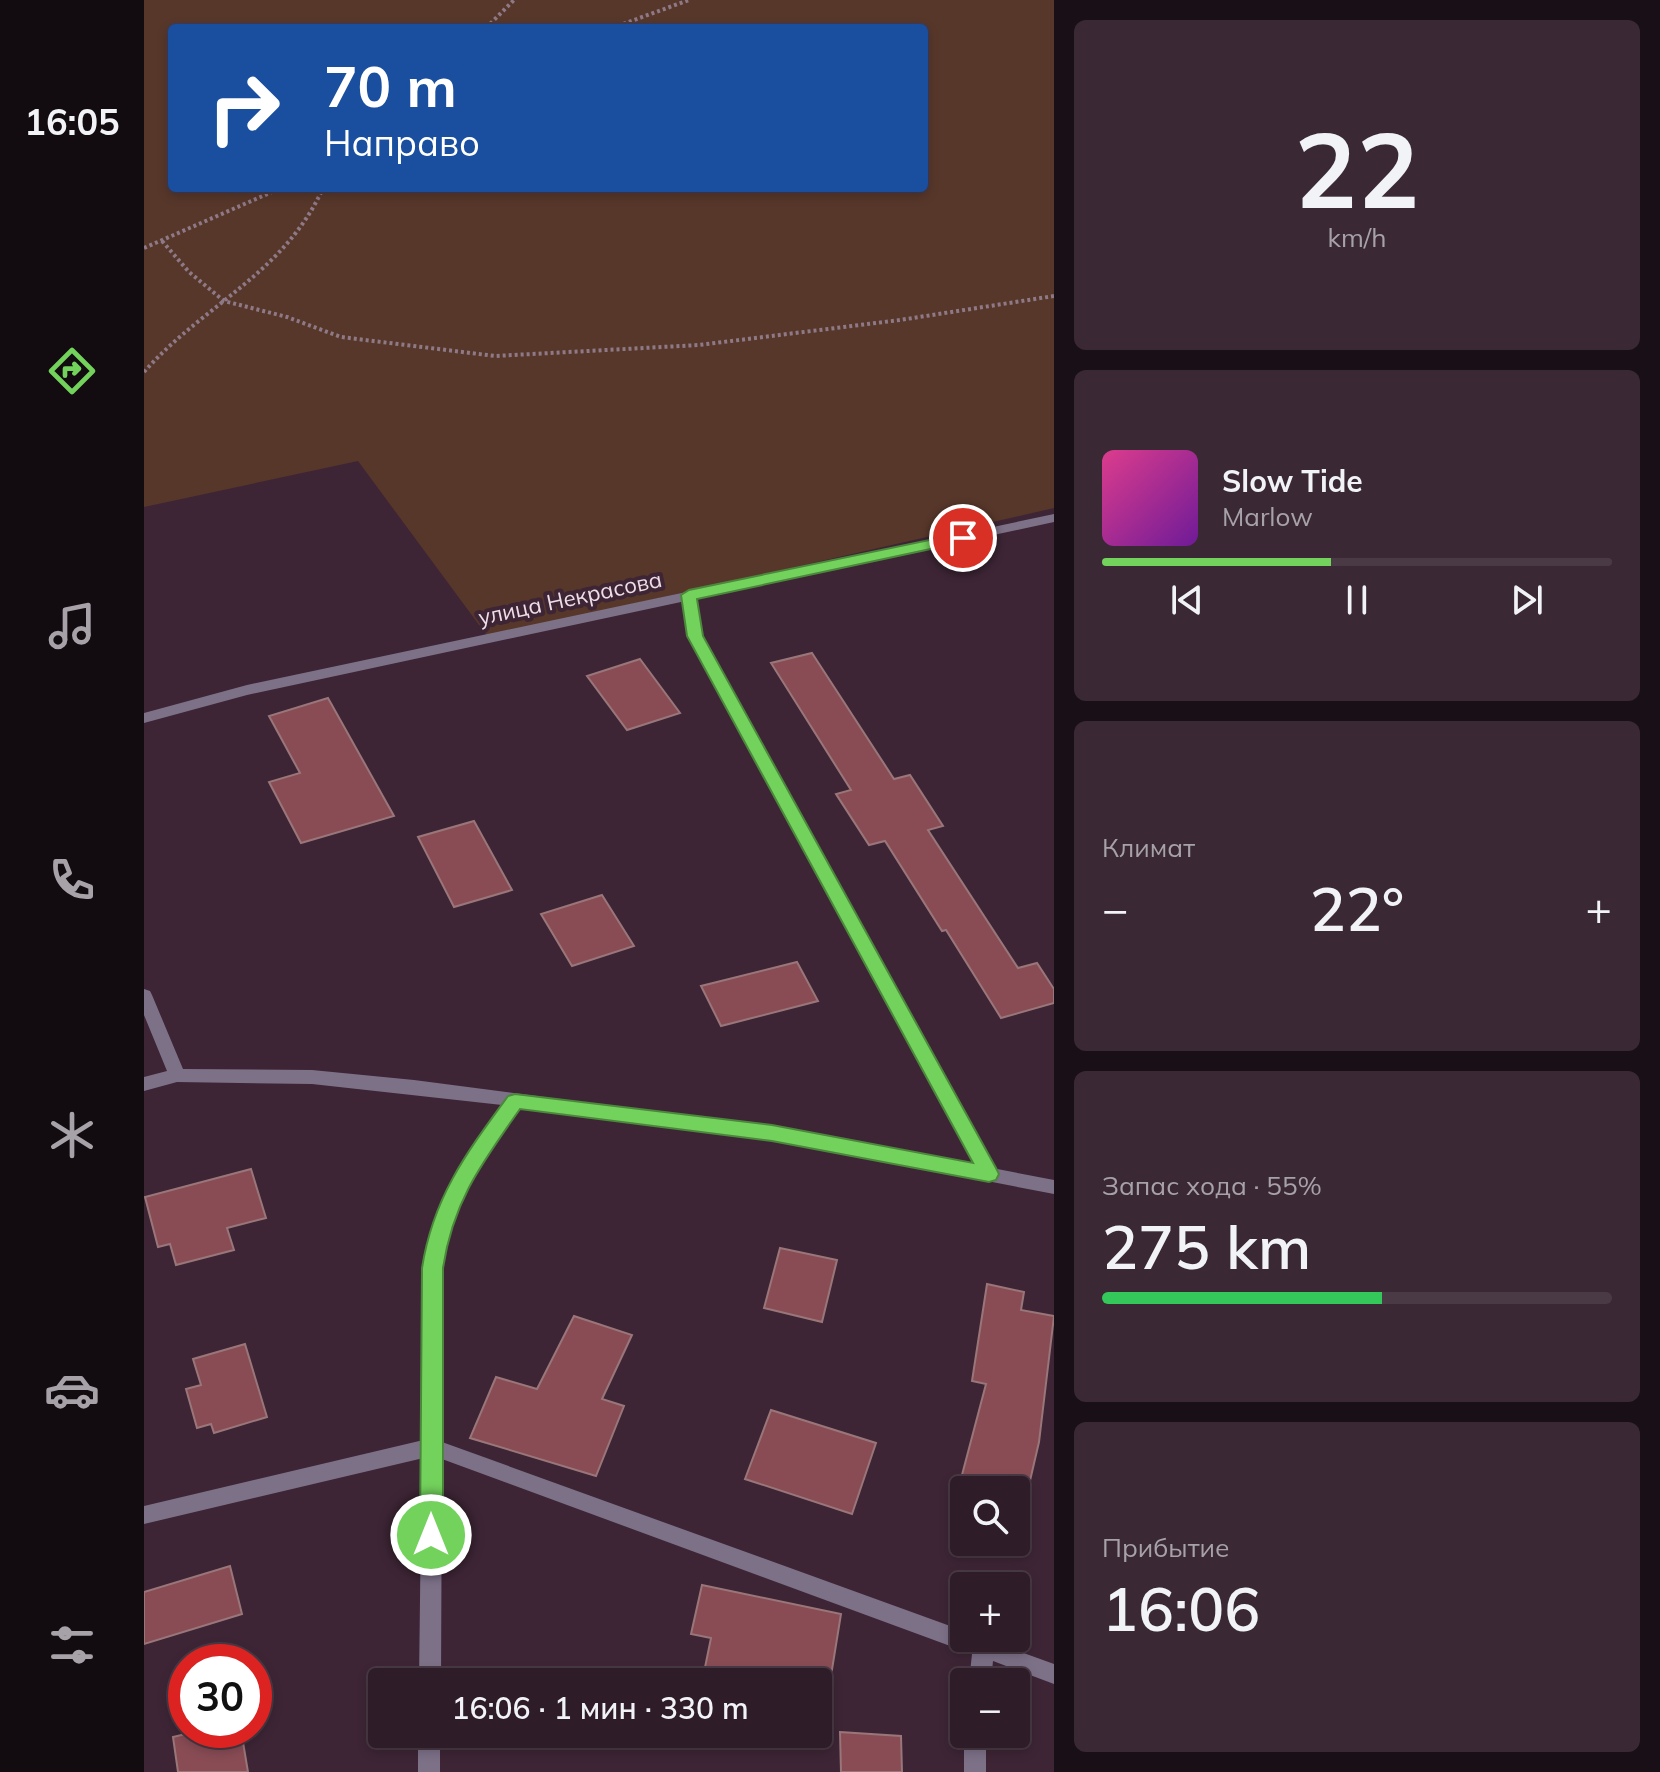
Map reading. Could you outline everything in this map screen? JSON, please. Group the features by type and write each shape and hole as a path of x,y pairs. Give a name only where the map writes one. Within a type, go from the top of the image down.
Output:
{"street":[{"name":"улица Некрасова","path":"144,718 262,686 1054,518"},
{"path":"689,595 695,636 989,1174"},
{"path":"144,995 177,1075"},
{"path":"144,1084 177,1075 312,1077 782,1134 1054,1187"},
{"path":"430,1668 433,1268 438,1231 466,1169 515,1101"},
{"path":"144,1515 432,1447 950,1638"},
{"path":"989,1652 1054,1674"},
{"path":"429,1748 429,1772"},
{"path":"975,1748 975,1772"}],"path":[{"path":"490,24 514,0"},
{"path":"623,24 689,0"},
{"path":"144,248 272,192"},
{"path":"144,372 175,338 264,272 293,243 316,207 322,192"},
{"path":"162,241 189,272 224,301 287,317 341,337 495,356 699,345 900,320 1054,296"}],"shaded area":[{"path":"144,0 1054,0 1054,508 488,637 358,461 144,507"}],"building":[{"path":"812,653 894,779 910,775 943,826 928,830 1018,968 1037,963 1054,989 1054,1003 1001,1018 885,841 869,845 836,794 851,790 771,663"},
{"path":"640,659 680,713 627,730 587,676"},
{"path":"328,698 394,816 301,843 269,782 300,773 269,716"},
{"path":"474,821 512,890 454,907 418,837"},
{"path":"602,895 634,946 572,966 541,914"},
{"path":"797,962 818,1001 721,1026 701,986"},
{"path":"251,1169 266,1218 227,1228 234,1250 176,1265 170,1244 158,1247 145,1197"},
{"path":"780,1248 837,1260 822,1322 764,1308"},
{"path":"987,1284 1024,1292 1021,1310 1054,1316 1039,1442 1030,1481 1030,1476 962,1476 986,1384 972,1381"},
{"path":"574,1316 632,1335 602,1399 624,1406 596,1476 470,1438 496,1377 537,1389"},
{"path":"245,1344 267,1417 214,1433 211,1424 197,1428 186,1389 201,1385 193,1359"},
{"path":"771,1410 876,1443 852,1514 745,1479"},
{"path":"230,1566 242,1614 144,1644 144,1592"},
{"path":"702,1585 841,1614 832,1670 705,1668 711,1638 691,1634"},
{"path":"840,1732 901,1736 902,1772 841,1772"},
{"path":"175,1748 244,1748 248,1772 178,1772"}],"route":[{"path":"431,1535 433,1268 438,1231 466,1169 515,1101 772,1133 989,1174 695,636 689,595 963,538"}]}
